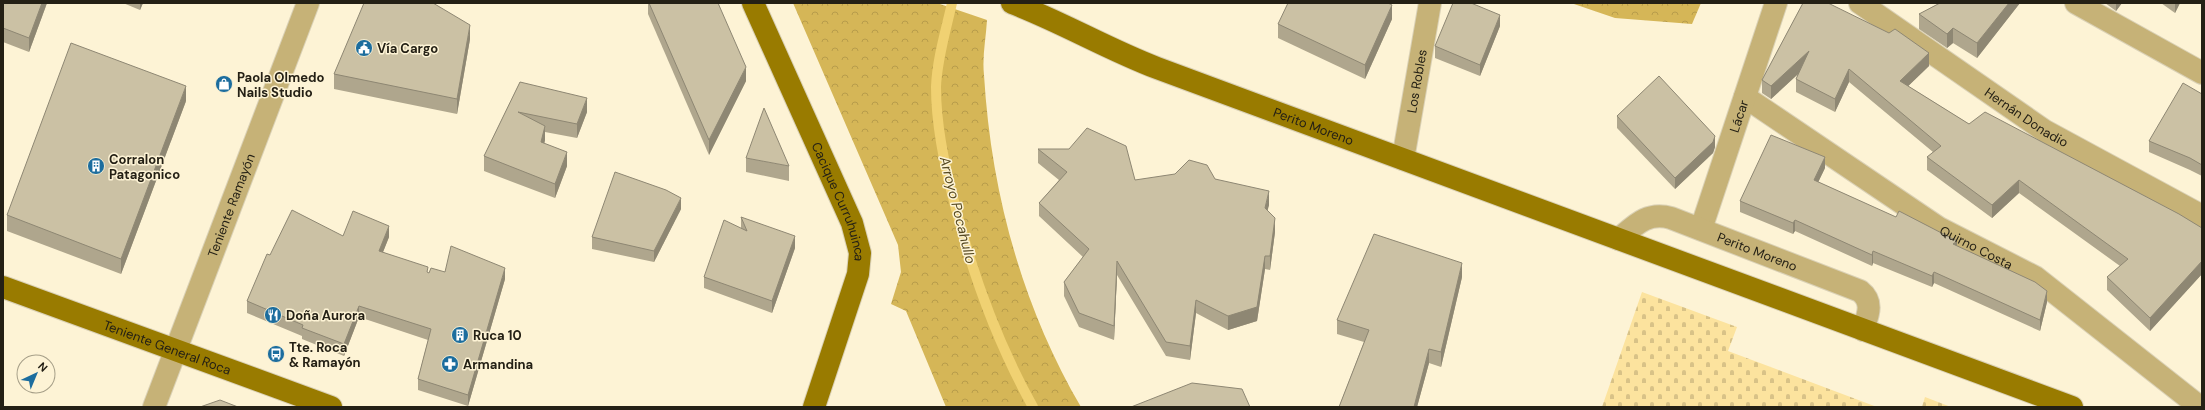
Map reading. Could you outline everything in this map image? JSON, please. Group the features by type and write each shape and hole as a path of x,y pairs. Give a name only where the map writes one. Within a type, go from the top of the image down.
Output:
{"main road":[{"name":"Cacique Curruhuinca","path":"753,3 852,223 860,253 856,285 814,407"},
{"name":"Perito Moreno","path":"1012,3 1138,61 2072,407"},
{"name":"Teniente General Roca","path":"3,287 331,407"}],"street":[{"name":"Teniente Ramayón","path":"154,407 308,3"},
{"name":"Los Robles","path":"1403,159 1430,3"},
{"name":"Lácar","path":"1701,229 1776,3"},
{"name":"Hernán Donadio","path":"1860,3 2045,131 2202,216"},
{"path":"2076,3 2202,73"},
{"name":"Quirno Costa","path":"1745,96 1940,228 2034,277 2200,407"},
{"name":"Perito Moreno","path":"1619,239 1640,221 1656,215 1671,218 1701,229 1860,291 1868,298 1870,303 1869,313 1863,330"}],"green space":[{"path":"793,3 937,3 987,20 984,75 988,119 1002,205 1026,288 1042,329 1060,369 1081,407 946,407 906,311 891,304 901,272 898,245"},
{"path":"1571,3 1701,3 1692,24 1615,18"},
{"path":"1642,292 1737,327 1728,351 1877,407 1602,407"},
{"path":"1925,397 1951,407 1922,407"}],"building":[{"path":"3,3 42,3 29,38 3,28"},
{"path":"364,3 433,3 470,25 457,99 334,74"},
{"path":"649,3 718,3 746,67 709,140"},
{"path":"1288,3 1388,3 1392,5 1365,65 1278,24"},
{"path":"1453,3 1471,3 1500,15 1480,65 1435,46"},
{"path":"1803,3 1828,3 1889,33 1895,29 1929,53 1900,81 1969,124 1985,112 2179,214 2202,228 2202,261 2150,318 2107,277 2128,259 2019,180 1992,205 1927,157 1941,146 1849,69 1835,99 1796,79 1809,51 1771,86 1762,80"},
{"path":"1940,3 2009,3 1977,43 1953,28 1947,34 1919,14"},
{"name":"Corralon Patagonico","path":"71,43 186,86 121,259 7,215"},
{"path":"1659,76 1715,136 1713,142 1675,178 1617,116"},
{"path":"520,82 587,98 577,124 518,112 545,126 541,142 567,152 555,184 484,156"},
{"path":"2183,83 2202,94 2202,165 2190,158 2149,141"},
{"path":"764,108 789,166 746,158"},
{"path":"1087,128 1126,146 1135,180 1175,174 1189,160 1207,165 1215,179 1269,191 1265,208 1275,218 1270,256 1265,256 1257,307 1228,316 1196,300 1190,346 1166,342 1117,261 1114,326 1079,313 1064,282 1089,249 1039,203 1067,172 1038,149 1069,149"},
{"path":"1771,135 1825,157 1814,180 1896,217 1899,211 1957,241 1953,244 2035,282 2047,291 2040,320 1934,272 1932,276 1873,251 1872,255 1795,220 1793,223 1740,201"},
{"path":"615,172 666,190 681,198 654,251 592,237"},
{"path":"292,210 343,236 353,211 389,226 379,251 428,267 427,272 429,273 431,268 445,272 451,246 505,268 468,395 418,379 431,329 359,306 344,344 302,328 303,325 247,301 267,254 270,255"},
{"path":"741,217 795,236 772,301 704,277 724,220 747,231"},
{"path":"1374,234 1462,263 1441,352 1429,349 1414,407 1339,407 1369,330 1337,320"},
{"path":"1192,383 1242,389 1250,407 1131,407"},
{"path":"220,400 238,407 200,407"}],"waterway":[{"name":"Arroyo Pocahullo","path":"952,3 940,55 936,87 939,133 945,164 963,235 988,311 1020,383 1033,407"}],"place":[{"name":"Vía Cargo","path":"364,48"},
{"name":"Paola Olmedo Nails Studio","path":"224,84"},
{"name":"Corralon Patagonico","path":"96,166"},
{"name":"Doña Aurora","path":"273,315"},
{"name":"Ruca 10","path":"460,335"},
{"name":"Tte. Roca & Ramayón","path":"276,354"},
{"name":"Armandina","path":"450,364"}]}
